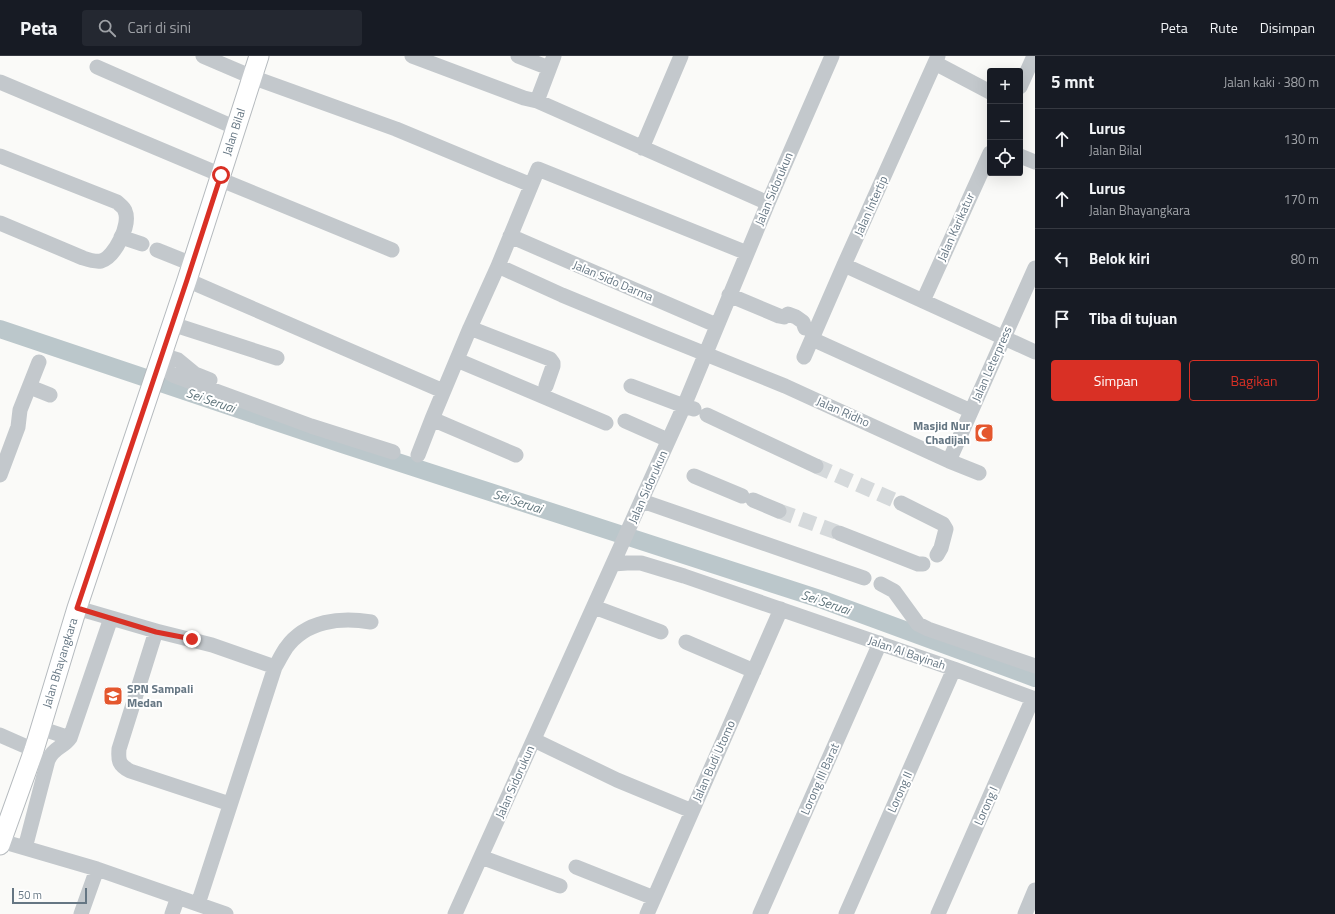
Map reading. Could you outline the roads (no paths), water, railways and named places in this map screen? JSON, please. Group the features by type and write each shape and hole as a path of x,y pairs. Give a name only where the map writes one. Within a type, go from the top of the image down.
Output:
{"main road":[{"name":"Jalan Bilal","path":"162,359 258,56"},
{"name":"Jalan Bhayangkara","path":"1,843 34,750 77,608 162,359"}],"street":[{"path":"203,56 252,77 396,130 531,185"},
{"path":"412,56 537,102 768,203"},
{"path":"518,56 552,62 537,102"},
{"path":"642,148 680,56"},
{"name":"Jalan Sidorukun","path":"455,914 629,530 668,440 695,410 705,353 746,253 832,56"},
{"path":"937,60 987,90"},
{"name":"Jalan Intertip","path":"804,357 808,334 844,265 937,60"},
{"path":"1023,82 1033,64"},
{"path":"97,67 236,128"},
{"path":"0,82 392,250"},
{"path":"0,156 117,202 122,206 126,215 125,226 114,251 106,259 95,261 83,258 0,223"},
{"path":"1023,157 1035,162"},
{"name":"Jalan Karikatur","path":"923,301 987,160"},
{"path":"418,456 443,391 498,266 538,169 746,253"},
{"name":"Jalan Sido Darma","path":"510,236 716,325"},
{"path":"121,237 142,244"},
{"path":"157,250 190,272 443,391"},
{"path":"844,265 1035,352"},
{"name":"Jalan Ridho","path":"498,266 570,298 785,386 949,461 979,473"},
{"name":"Jalan Leterpress","path":"949,461 1035,268"},
{"path":"729,295 779,316 784,317 788,314 796,317 804,322 808,334 971,411"},
{"path":"172,324 277,358"},
{"path":"470,328 550,359 553,366 546,386"},
{"path":"238,388 195,374 178,360 162,359 166,369 174,376 311,426 393,452"},
{"path":"457,360 606,423"},
{"path":"0,475 18,427 20,410 39,362"},
{"path":"631,386 695,410 816,466"},
{"path":"30,387 50,395"},
{"path":"432,419 516,455"},
{"path":"625,421 668,440"},
{"path":"694,476 780,511"},
{"path":"642,501 864,578"},
{"path":"901,503 943,524 946,529 941,548 937,555"},
{"path":"839,534 918,564 923,564"},
{"name":"Jalan AI Bayinah","path":"614,561 641,563 684,576 954,669 1034,699"},
{"path":"881,584 894,591 918,624 928,629 1035,666"},
{"path":"594,607 661,632"},
{"path":"77,608 156,632 212,645 275,667"},
{"name":"Jalan Budi Utomo","path":"647,914 781,609"},
{"path":"25,848 48,760 54,751 66,743 70,738 111,618"},
{"path":"198,904 275,667 287,647 298,635 324,622 355,620 371,622"},
{"path":"156,632 119,750 118,759 120,764 130,771 230,804"},
{"path":"686,642 754,671"},
{"name":"Lorong III Barat","path":"760,914 880,643"},
{"name":"Lorong II","path":"846,914 954,669"},
{"name":"Lorong I","path":"938,914 1034,699"},
{"path":"40,728 70,738"},
{"path":"0,735 34,750"},
{"path":"534,740 617,780 692,811"},
{"path":"1,843 25,848 97,869 226,914"},
{"path":"481,857 560,886"},
{"path":"576,867 654,898"},
{"path":"81,914 97,869"},
{"path":"1025,914 1035,890"},
{"path":"172,914 178,897"}],"waterway":[{"name":"Sei Seruai","path":"0,329 345,445 823,600 1035,678"}],"tunnel":[{"path":"816,466 901,503"},
{"path":"779,511 839,533"}],"place":[{"name":"Masjid Nur Chadijah","path":"984,433"},
{"name":"SPN Sampali Medan","path":"113,696"}]}
